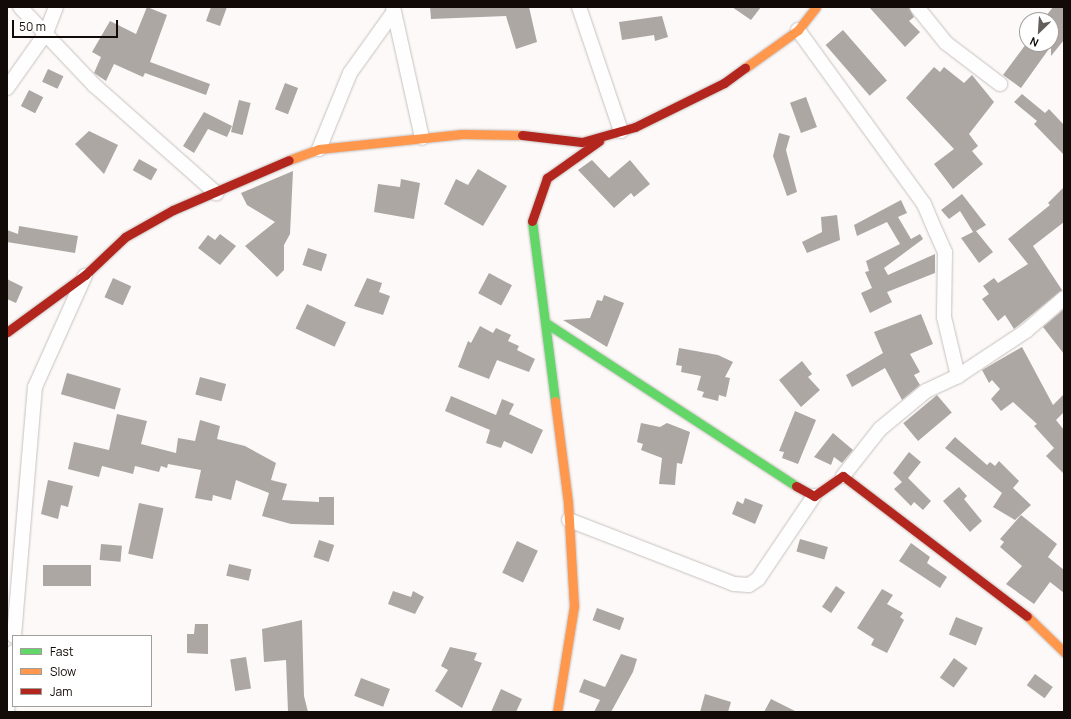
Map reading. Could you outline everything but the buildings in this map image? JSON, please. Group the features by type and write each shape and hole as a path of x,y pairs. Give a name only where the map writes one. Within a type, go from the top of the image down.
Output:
{"street":[{"path":"20,7 95,86 216,193"},
{"path":"7,88 46,33 56,7"},
{"path":"580,7 615,133"},
{"path":"558,712 574,606 569,520 546,323 531,223 534,205 547,178 615,133 724,83 798,30 816,7"},
{"path":"917,7 946,43 1000,84"},
{"path":"393,10 422,138"},
{"path":"318,149 350,73 393,10"},
{"path":"798,30 924,204 945,252 944,317 958,376"},
{"path":"7,332 85,275 125,237 173,210 318,149 422,138 501,133 572,143 615,133"},
{"path":"14,635 35,388 85,275"},
{"path":"569,520 734,584 749,585 758,578 814,496 843,476 880,429 926,391 958,376 1026,331 1064,298"},
{"path":"546,323 638,380 775,475 814,496"},
{"path":"843,476 1029,618 1064,652"},
{"path":"7,712 12,662"}],"traffic: fast":[{"path":"532,221 555,401"},
{"path":"546,323 796,486"}],"traffic: slow":[{"path":"745,68 798,30 816,7"},
{"path":"289,160 319,149 462,134 522,135"},
{"path":"555,401 568,503 574,606 557,712"},
{"path":"1027,616 1064,652"}],"traffic: jam":[{"path":"522,135 582,142 635,127 724,83 745,68"},
{"path":"532,221 547,178 599,141"},
{"path":"7,332 85,275 125,237 173,210 289,160"},
{"path":"796,486 814,496 843,476 1027,616"}]}
